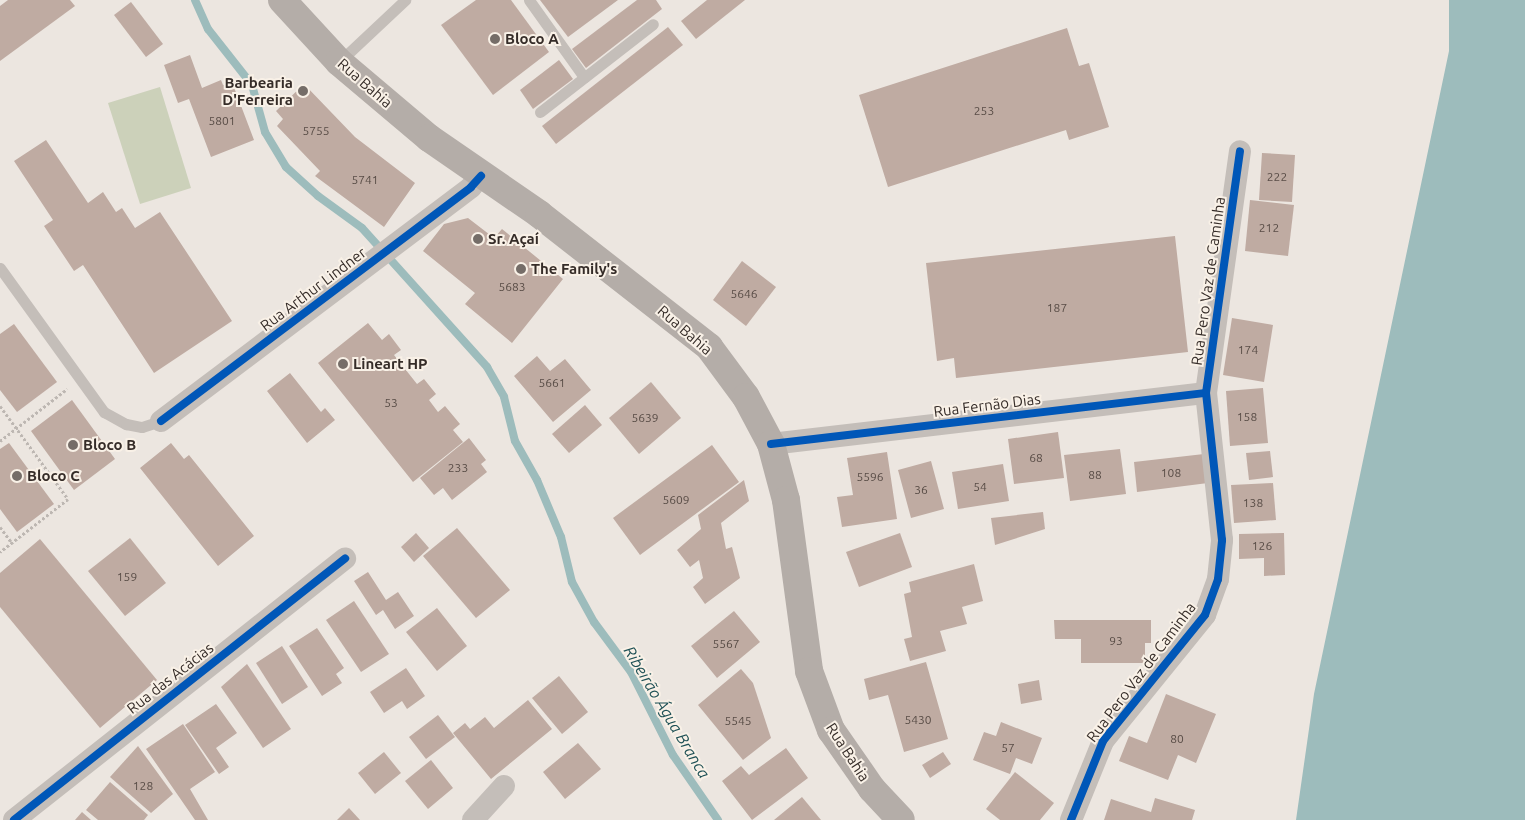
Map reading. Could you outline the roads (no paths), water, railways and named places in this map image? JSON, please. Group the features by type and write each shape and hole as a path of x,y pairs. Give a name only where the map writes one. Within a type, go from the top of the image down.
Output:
{"main road":[{"name":"Rua Bahia","path":"282,0 339,62 429,138 481,176 539,214 709,347 746,397 771,444 786,500 809,671 831,730 872,790 902,820"}],"street":[{"name":"Rua Pero Vaz de Caminha","path":"1071,820 1103,741 1205,615 1218,579 1222,540 1206,393 1240,151"},
{"name":"Rua Arthur Lindner","path":"160,421 390,249 471,187 481,176"},
{"name":"Rua Fernão Dias","path":"771,444 1206,393"},
{"name":"Rua das Acácias","path":"14,820 345,559"},
{"path":"473,820 504,786"}],"lane":[{"path":"339,62 404,0"},
{"path":"529,0 584,77"},
{"path":"540,112 653,24"},
{"path":"0,268 104,412 126,424 142,427 160,421"}],"water":[{"path":"1449,0 1525,0 1525,820 1296,820 1314,694 1449,51"}],"waterway":[{"name":"Ribeirão Água Branca","path":"195,0 208,29 252,85 265,132 286,167 318,196 362,228 487,367 504,397 515,441 537,480 561,537 572,582 594,622 631,672 673,755 718,820"}],"place":[{"name":"Bloco A","path":"495,39"},
{"name":"Barbearia D'Ferreira","path":"303,91"},
{"name":"Sr. Açaí","path":"478,239"},
{"name":"The Family's","path":"521,269"},
{"name":"Lineart HP","path":"343,364"},
{"name":"Bloco B","path":"73,445"},
{"name":"Bloco C","path":"17,476"}]}
